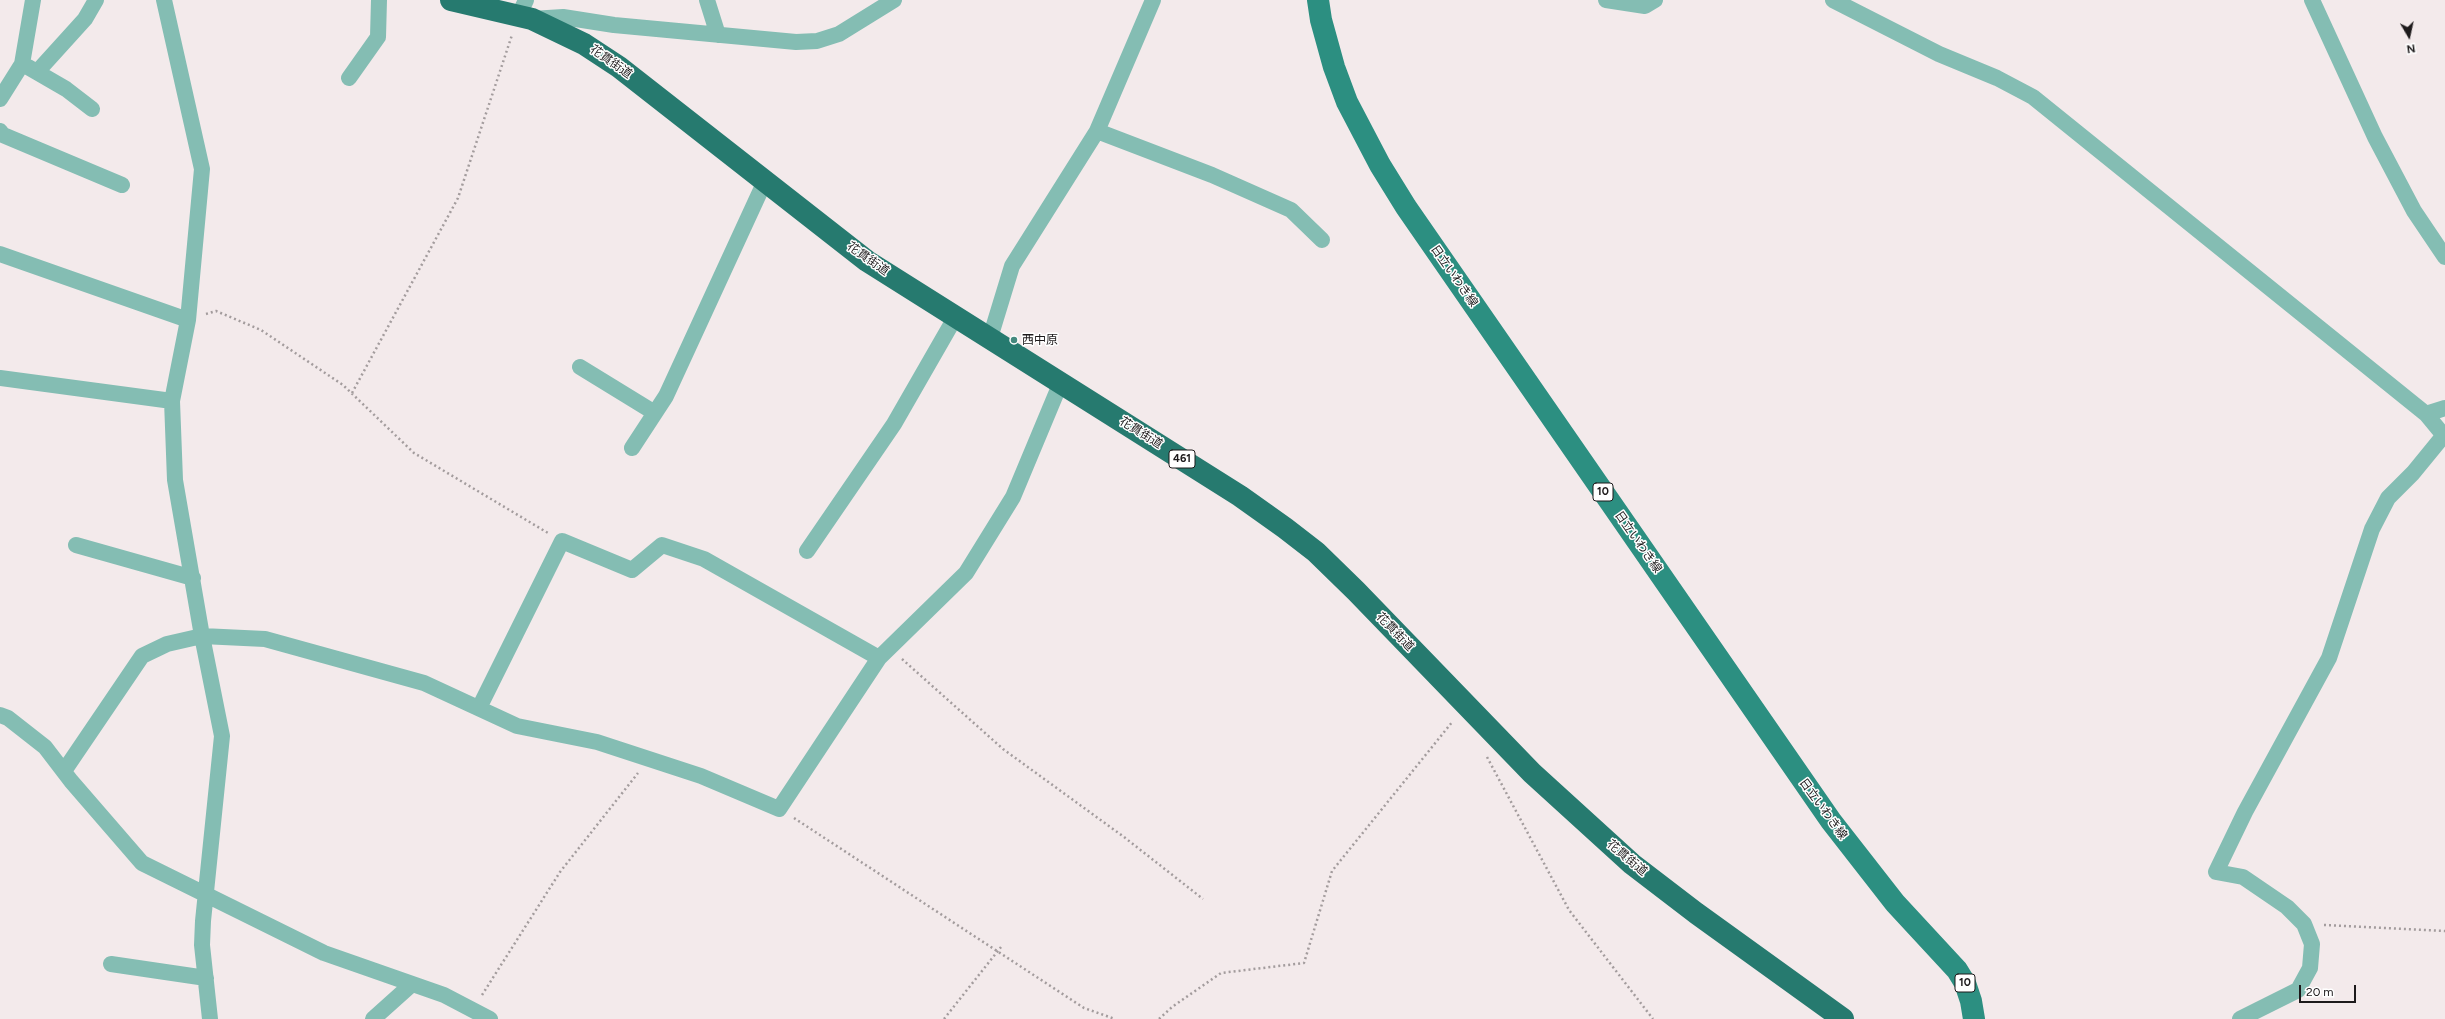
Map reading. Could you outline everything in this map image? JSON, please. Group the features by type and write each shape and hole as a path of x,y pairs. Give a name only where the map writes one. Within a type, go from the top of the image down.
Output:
{"highway":[{"name":"花貫街道","path":"451,0 526,11 584,44 619,67 867,261 1240,496 1285,528 1316,552 1356,591 1532,773 1632,864 1696,913 1843,1019"}],"main road":[{"name":"日立いわき線","path":"1318,0 1321,20 1332,60 1347,102 1380,165 1406,207 1831,821 1895,903 1957,970 1967,989 1974,1019"}],"street":[{"path":"0,99 22,64 33,0"},
{"path":"37,72 85,19 96,0"},
{"path":"164,0 202,169 188,320 172,401 175,480 202,636 222,736 205,893 202,945 210,1019"},
{"path":"349,78 378,37 379,0"},
{"path":"707,0 718,35"},
{"path":"526,11 614,25 796,42 817,41 839,34 894,0"},
{"path":"990,338 1012,266 1097,131 1153,0"},
{"path":"1606,0 1645,6 1655,0"},
{"path":"1833,0 1939,54 1997,78 2033,97 2426,414 2444,436 2385,504 2372,529 2329,658 2246,812 2216,872 2243,877 2287,907 2304,924 2312,944 2310,968 2298,990 2240,1019"},
{"path":"2312,0 2370,127 2414,211 2445,257"},
{"path":"22,64 66,89 92,109"},
{"path":"0,131 3,135 122,185"},
{"path":"1097,131 1212,175 1292,210 1322,240"},
{"path":"632,448 666,396 765,181"},
{"path":"0,254 188,320"},
{"path":"807,551 894,424 956,316"},
{"path":"580,367 654,413"},
{"path":"0,378 172,401"},
{"path":"64,771 142,656 167,644 202,636 265,640 424,683 517,726 596,742 701,776 779,809 884,653 966,573 1013,497 1061,382"},
{"path":"2426,414 2445,408"},
{"path":"479,708 562,541 632,570 662,545 704,559 884,653"},
{"path":"76,545 193,578"},
{"path":"0,715 8,718 45,747 142,863 324,953 444,995 490,1019"},
{"path":"111,964 206,978"},
{"path":"373,1019 412,984"}],"path":[{"path":"352,393 458,198 526,11"},
{"path":"188,320 216,311 261,330 344,385 414,453 562,541"},
{"path":"884,653 1003,749 1124,837 1203,899"},
{"path":"1159,1019 1172,1007 1221,973 1304,963 1332,871 1466,705"},
{"path":"1485,751 1569,910 1653,1019"},
{"path":"473,1010 560,872 649,759"},
{"path":"779,809 1084,1008 1115,1019"},
{"path":"2304,924 2445,931"},
{"path":"944,1019 1001,947"}],"place":[{"name":"西中原","path":"1014,340"}]}
